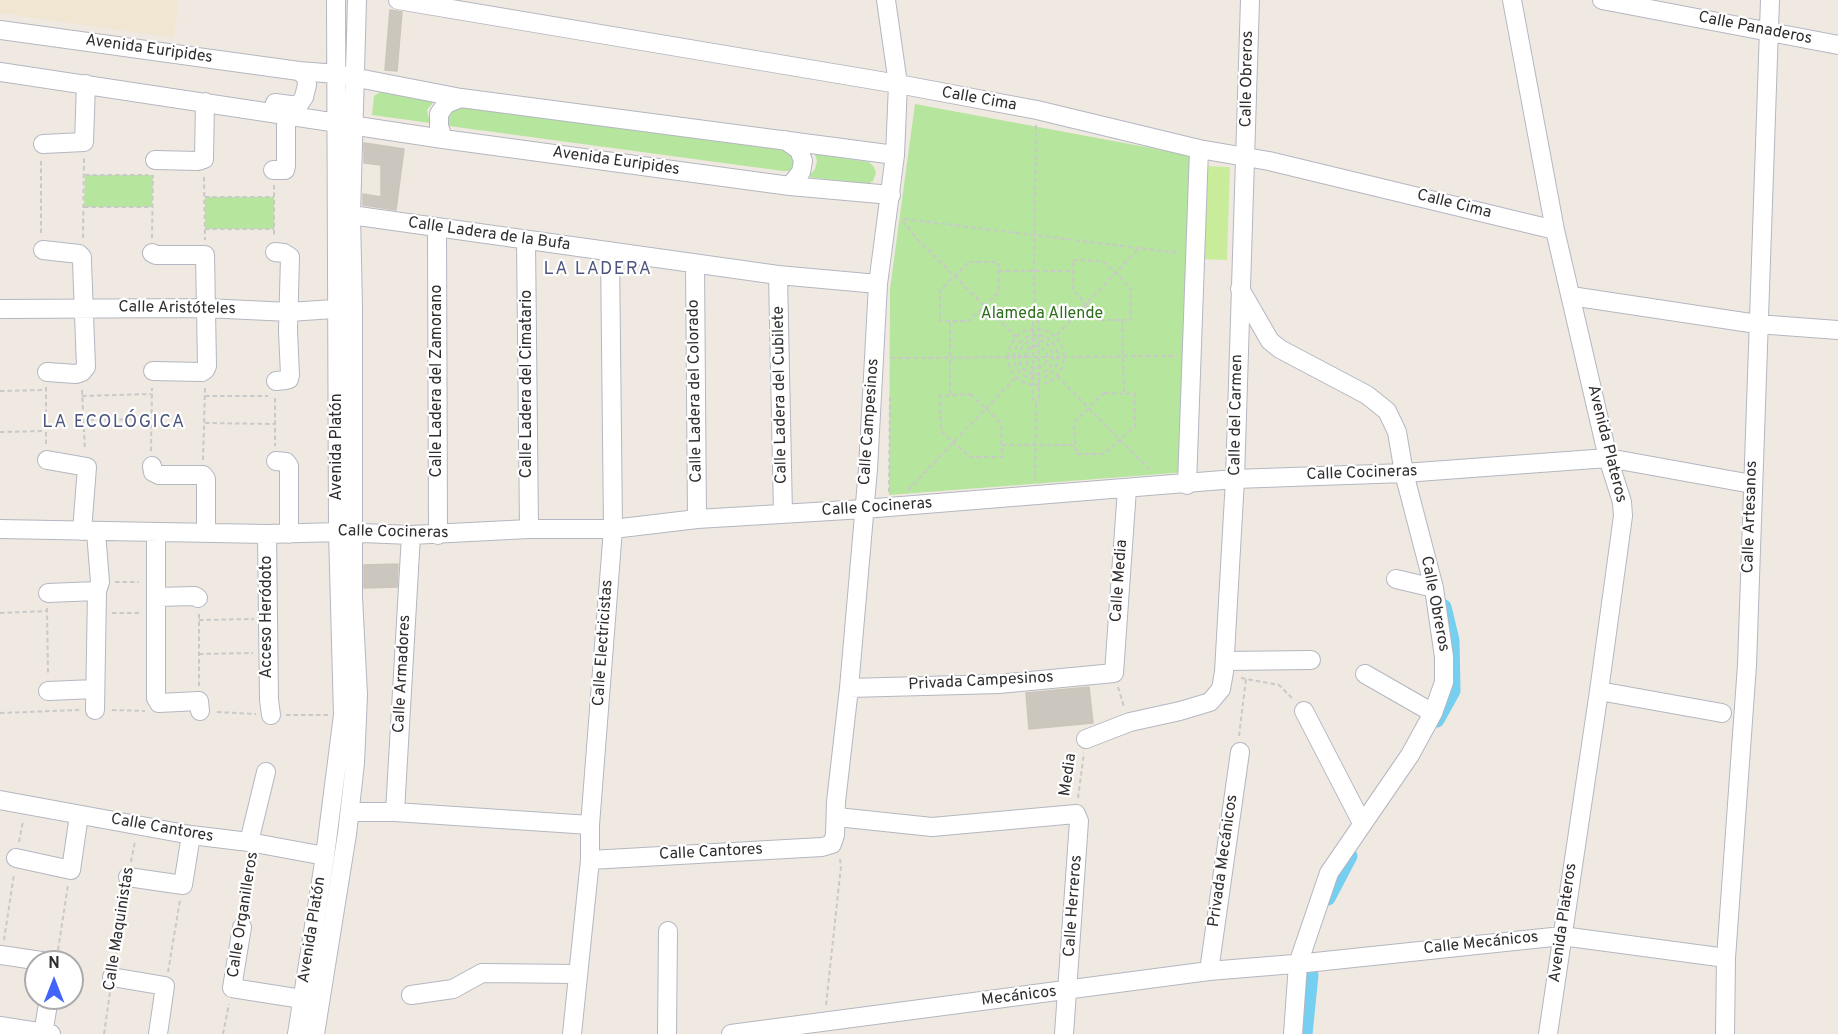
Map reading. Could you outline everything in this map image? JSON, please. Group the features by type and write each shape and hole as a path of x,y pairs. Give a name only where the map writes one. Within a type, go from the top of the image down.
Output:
{"street":[{"name":"Avenida Platón","path":"297,1034 325,856 343,715 346,308 354,125 336,0"},
{"name":"Avenida Platón","path":"346,308 335,116 346,76 357,0"},
{"name":"Calle Cima","path":"398,0 898,84 1037,110 1199,149 1280,164 1555,230"},
{"name":"Calle Campesinos","path":"832,844 837,817 836,802 849,688 864,509 878,284 895,155 898,84 886,0"},
{"name":"Calle Obreros","path":"1246,157 1250,0"},
{"name":"Avenida Plateros","path":"1512,0 1555,230 1608,458 1622,502 1623,516 1548,1034"},
{"name":"Calle Panaderos","path":"1602,0 1838,45"},
{"name":"Calle Artesanos","path":"1725,1034 1725,958 1747,665 1770,0"},
{"name":"Avenida Euripides","path":"0,30 346,76 461,98 895,155"},
{"path":"273,170 285,170 292,111 304,97 307,85 306,77 299,71"},
{"name":"Avenida Euripides","path":"0,72 229,106 335,116 354,125 443,139 790,186 891,195"},
{"path":"43,144 84,142 86,84"},
{"path":"443,139 439,126 439,114 446,104 461,98"},
{"path":"154,168 204,159 205,102"},
{"path":"785,140 799,150 803,161 801,172 790,186"},
{"path":"1187,485 1199,149"},
{"name":"Calle del Carmen","path":"1086,739 1130,722 1210,702 1221,689 1235,479 1246,157"},
{"name":"Calle Ladera de la Bufa","path":"351,215 778,275 878,284"},
{"name":"Calle Ladera del Zamorano","path":"438,227 438,535"},
{"name":"Calle Ladera del Cimatario","path":"526,240 529,530"},
{"path":"43,250 79,254 82,257 82,308 86,367 82,372 46,381"},
{"name":"Calle Electricistas","path":"572,1034 590,860 590,825 613,529 610,251"},
{"path":"275,252 284,253 290,257 289,379 276,381"},
{"path":"152,253 156,255 205,255 207,366 202,372 153,370"},
{"name":"Calle Ladera del Colorado","path":"695,264 697,519"},
{"name":"Calle Ladera del Cubilete","path":"778,275 783,514"},
{"name":"Calle Obreros","path":"1240,289 1270,341 1280,349 1367,395 1387,411 1397,432 1404,473 1434,588 1444,657 1444,682 1433,713 1410,755 1329,873 1303,964 1293,1034"},
{"path":"1571,296 1757,324 1838,330"},
{"name":"Calle Aristóteles","path":"0,309 205,308 289,312 346,308"},
{"name":"Calle Cocineras","path":"0,528 267,534 346,532 411,536 529,530 613,529 697,519 1187,485 1235,479 1404,473 1608,458 1752,484"},
{"path":"47,460 87,467 89,531 98,586 95,710"},
{"path":"276,461 286,462 289,465 289,534"},
{"path":"152,466 153,472 159,475 203,475 206,479 206,532"},
{"name":"Calle Media","path":"1114,673 1127,489"},
{"path":"156,532 157,702 199,706"},
{"name":"Avenida Platón","path":"315,1034 351,812 355,763 358,695 353,597 346,532"},
{"name":"Acceso Heródoto","path":"267,534 270,707"},
{"name":"Calle Armadores","path":"395,812 411,536"},
{"path":"1396,579 1434,588"},
{"path":"48,602 98,586"},
{"path":"155,597 195,596 198,598"},
{"path":"1224,667 1311,660"},
{"name":"Privada Campesinos","path":"849,688 999,684 1114,673"},
{"path":"1365,674 1433,713"},
{"path":"48,691 95,689"},
{"path":"1599,692 1722,713"},
{"path":"1304,711 1362,823"},
{"name":"Privada Mecánicos","path":"1209,971 1240,752"},
{"path":"252,842 266,772"},
{"name":"Calle Cantores","path":"0,800 191,835 252,842 325,856"},
{"path":"351,812 395,812 590,825"},
{"path":"837,817 932,827 1076,814"},
{"name":"Calle Herreros","path":"1064,1034 1079,821 1076,814"},
{"path":"16,858 71,870 80,815"},
{"path":"128,877 183,885 191,835"},
{"name":"Calle Cantores","path":"590,860 822,847 832,844"},
{"name":"Calle Organilleros","path":"242,927 232,988 302,999"},
{"path":"667,1034 668,931"},
{"name":"Calle Mecánicos","path":"1303,964 1562,936 1725,958"},
{"path":"2,955 24,955"},
{"name":"Mecánicos","path":"731,1034 1209,971 1303,964"},
{"path":"411,994 453,989 482,973 578,975"},
{"path":"112,977 165,986 158,1034"},
{"path":"0,1026 46,1034 48,1010"}],"path":[{"path":"1036,403 1039,399 1039,374 1034,357 1033,328 1037,110"},
{"path":"82,257 84,142"},
{"path":"43,144 41,148 43,250"},
{"path":"204,159 205,255"},
{"path":"85,175 154,168 152,253"},
{"path":"273,170 275,252"},
{"path":"205,197 274,197"},
{"path":"84,207 152,207"},
{"path":"901,219 1196,256"},
{"path":"900,225 901,219"},
{"path":"901,219 917,239 1016,337"},
{"path":"205,229 274,229"},
{"path":"1056,336 1139,248"},
{"path":"1073,260 1102,261 1116,272 1131,289 1131,320 1101,320 1073,290 1073,271 1073,260"},
{"path":"969,262 998,262 999,292 969,321 940,321 940,290 954,276 969,262"},
{"path":"998,271 1073,271"},
{"path":"1035,305 1039,328 1037,367 1034,374 1035,475"},
{"path":"1122,320 1124,394"},
{"path":"950,322 950,396"},
{"path":"1033,328 1048,331 1056,336 1065,356 1063,367 1057,376 1039,385 1025,383 1017,377 1010,368 1008,357 1010,346 1016,337 1033,328"},
{"path":"1039,335 1052,342 1058,356 1053,371 1034,379 1020,372 1014,357 1019,342 1026,337 1039,335"},
{"path":"1033,340 1038,340 1049,345 1053,356 1050,368 1034,374 1024,368 1019,357 1023,346 1033,340"},
{"path":"1038,346 1047,356 1045,363 1037,367 1028,364 1026,357 1028,351 1038,346"},
{"path":"890,349 890,358 1192,356"},
{"path":"152,466 153,370"},
{"path":"203,475 206,370"},
{"path":"82,372 82,420 87,467"},
{"path":"1057,376 1153,474"},
{"path":"904,494 1017,377"},
{"path":"0,391 46,381 47,460"},
{"path":"889,507 890,387"},
{"path":"1104,393 1124,394 1135,394 1134,426 1104,454 1076,454 1074,423 1104,393"},
{"path":"82,396 152,394"},
{"path":"970,394 985,408 1001,423 1002,457 970,457 941,431 940,396 970,394"},
{"path":"205,396 275,396 276,461"},
{"path":"82,420 152,419"},
{"path":"205,423 275,423"},
{"path":"0,432 46,431"},
{"path":"1002,445 1075,445"},
{"path":"98,586 155,597"},
{"path":"97,613 155,597"},
{"path":"198,598 199,706"},
{"path":"0,613 48,602 48,691"},
{"path":"199,620 268,619"},
{"path":"199,654 268,653"},
{"path":"1224,667 1246,679 1279,685 1304,711"},
{"path":"1114,673 1124,713"},
{"path":"1240,752 1239,733 1246,679"},
{"name":"Media","path":"1076,814 1086,739"},
{"path":"2,955 26,804"},
{"name":"Calle Maquinistas","path":"104,1034 138,824"},
{"name":"Calle Organilleros","path":"242,927 252,842"},
{"path":"821,1021 841,866 839,854 832,844"},
{"path":"54,950 71,870"},
{"path":"165,986 183,885"},
{"name":"Calle Organilleros","path":"223,1034 232,988"}],"shaded area":[{"path":"0,0 178,0 174,38 0,13"}],"green space":[{"path":"382,91 437,98 427,110 430,123 372,115 374,96"},
{"path":"469,104 785,149 794,153 799,163 793,171 783,171 449,126 445,115 452,106"},
{"name":"Alameda Allende","path":"915,104 1199,157 1187,472 889,495 890,289"},
{"path":"815,154 869,162 876,173 873,181 868,184 808,177 815,169 817,161"},
{"path":"1199,166 1230,167 1227,260 1196,259"},
{"path":"85,175 153,175 152,207 84,207"},
{"path":"205,197 274,197 274,229 205,229"}],"building":[{"path":"390,10 402,12 397,71 385,70"},
{"path":"364,143 404,149 396,210 363,205 363,194 381,197 381,165 364,163"},
{"path":"398,564 397,587 364,588 364,565"},
{"path":"1089,687 1093,723 1029,729 1026,693"}],"waterway":[{"path":"1437,720 1453,691 1452,640 1444,607"},
{"path":"1328,898 1350,856"},
{"path":"1305,1034 1311,975"}],"district":[{"name":"LA LADERA","path":"598,270"},
{"name":"LA ECOLÓGICA","path":"114,423"}]}
